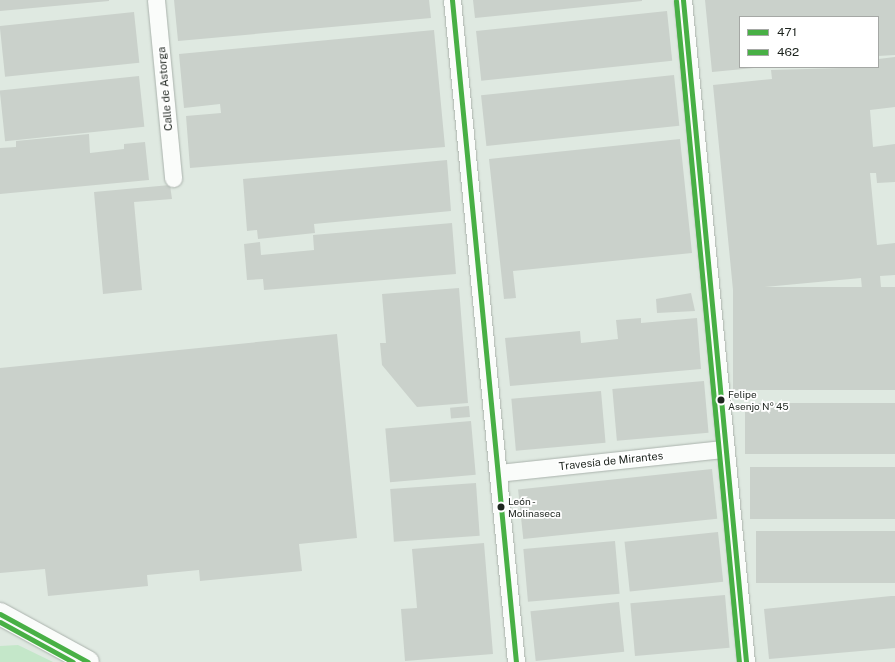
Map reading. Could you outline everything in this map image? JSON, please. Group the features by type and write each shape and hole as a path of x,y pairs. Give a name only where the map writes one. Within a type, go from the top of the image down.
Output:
{"street":[{"name":"Calle de Astorga","path":"156,0 173,178"},
{"path":"452,0 516,662"},
{"path":"683,0 724,449 746,662"},
{"name":"Travesía de Mirantes","path":"498,473 724,449"},
{"path":"0,614 88,662"}],"green space":[{"path":"18,645 53,662 0,662 0,646"}],"building":[{"path":"0,0 109,0 109,1 0,11"},
{"path":"174,0 429,0 431,18 178,41"},
{"path":"473,0 642,0 642,1 475,18"},
{"path":"705,0 895,0 895,55 879,56 879,16 739,16 739,68 754,68 712,72"},
{"path":"667,11 672,61 481,81 476,31"},
{"path":"134,12 139,63 5,77 0,26"},
{"path":"434,30 445,147 190,168 186,116 221,113 220,104 184,108 179,54"},
{"path":"895,57 895,107 870,110 873,147 895,144 895,182 877,183 876,173 870,173 877,245 895,243 895,275 880,276 881,287 862,289 861,278 733,290 713,85 772,79 771,70 879,68 879,59"},
{"path":"674,75 679,126 486,146 481,95"},
{"path":"139,76 144,127 5,141 0,91"},
{"path":"89,134 90,153 124,149 124,144 145,142 149,180 0,194 0,148 16,147 16,141"},
{"path":"680,139 692,253 513,271 516,298 504,299 489,159"},
{"path":"447,160 451,211 314,224 315,233 258,239 257,230 247,231 243,179"},
{"path":"170,185 172,199 134,202 142,290 103,294 94,192"},
{"path":"452,223 456,274 264,290 263,279 247,280 244,244 260,242 261,255 314,250 313,235"},
{"path":"733,287 895,287 895,390 733,390"},
{"path":"459,288 468,403 417,407 382,365 380,343 386,343 382,294"},
{"path":"691,293 695,311 657,313 656,299"},
{"path":"641,318 641,323 697,318 701,369 510,386 505,338 580,331 581,343 618,339 616,320"},
{"path":"337,334 357,538 299,544 302,571 200,581 199,570 147,575 148,586 48,596 45,569 0,573 0,368"},
{"path":"704,381 709,433 617,441 612,389"},
{"path":"601,391 606,443 516,451 511,399"},
{"path":"745,403 895,403 895,454 745,454"},
{"path":"469,406 470,417 451,419 450,408"},
{"path":"471,421 476,475 390,482 385,428"},
{"path":"750,467 895,467 895,519 750,519"},
{"path":"712,469 717,519 523,539 518,489"},
{"path":"476,483 480,536 394,542 390,489"},
{"path":"756,531 895,531 895,583 756,583"},
{"path":"718,532 723,582 630,592 625,542"},
{"path":"615,541 620,594 528,602 523,549"},
{"path":"484,543 493,654 405,661 401,609 417,608 412,549"},
{"path":"725,595 730,648 635,656 630,603"},
{"path":"895,596 895,648 769,659 764,609"},
{"path":"619,602 624,652 536,661 530,611"}],"transit line":[{"name":"471","path":"452,0 516,662"},
{"name":"471","path":"683,0 746,662"},
{"name":"462","path":"676,1 739,662"},
{"name":"471","path":"0,614 88,662"},
{"name":"462","path":"0,622 73,662"}],"place":[{"name":"Felipe Asenjo Nº 45","path":"721,400"},
{"name":"León - Molinaseca","path":"501,507"}]}
